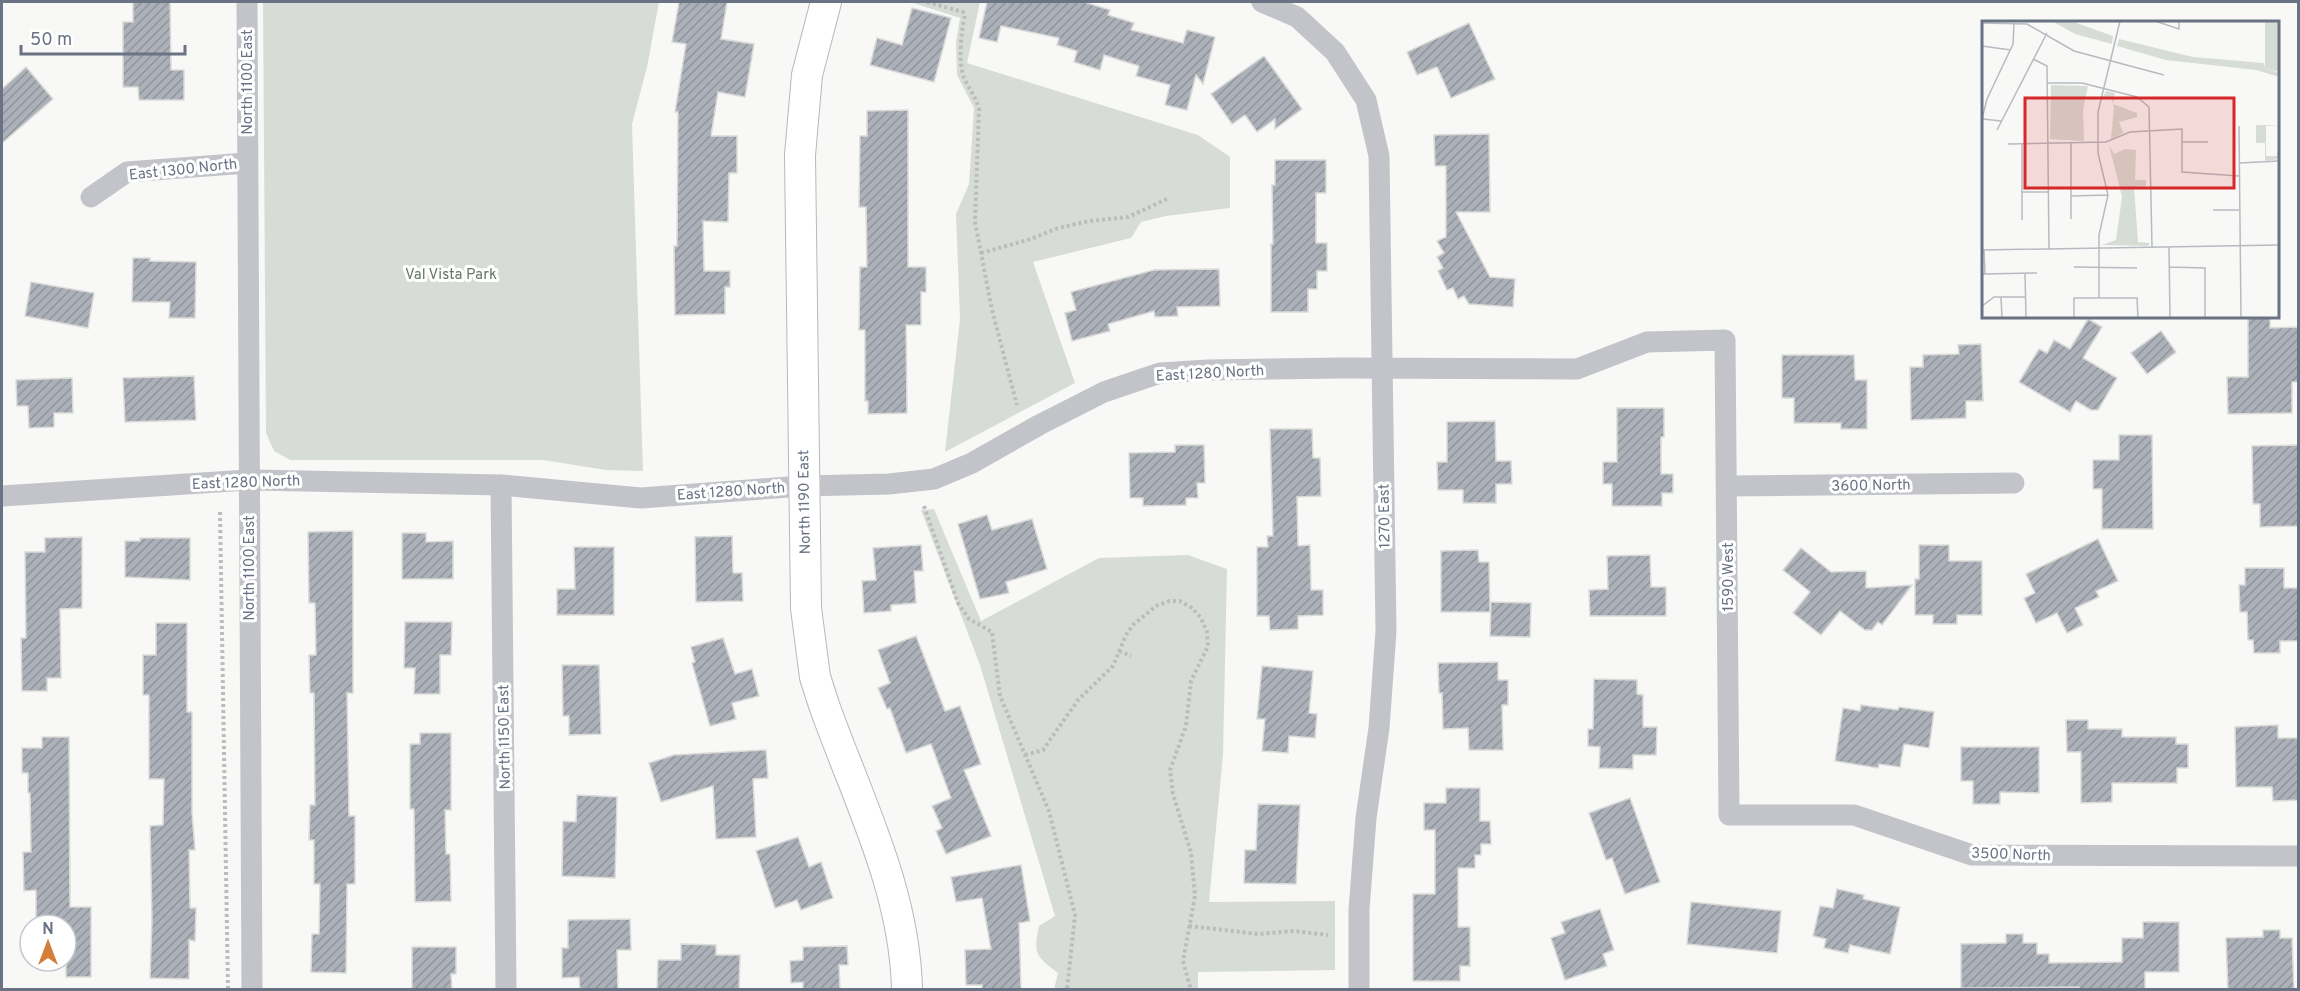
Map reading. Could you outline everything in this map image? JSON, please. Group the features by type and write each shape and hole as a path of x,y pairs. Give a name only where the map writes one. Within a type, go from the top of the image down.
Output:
{"street":[{"name":"North 1100 East","path":"247,2 252,990"},
{"name":"North 1190 East","path":"826,2 807,75 800,155 806,608 815,677 844,763 888,876 903,938 907,990"},
{"name":"1270 East","path":"1262,2 1297,17 1335,52 1366,100 1380,156 1386,631 1379,728 1366,818 1359,910 1359,990"},
{"name":"East 1300 North","path":"91,197 127,172 247,163"},
{"name":"East 1280 North","path":"2,496 248,480 501,485 641,498 803,486 889,484 934,479 972,463 1104,392 1160,373 1208,370 1382,368 1577,369 1647,342 1725,340"},
{"name":"1590 West","path":"1725,340 1729,815"},
{"name":"3600 North","path":"1727,486 2014,483"},
{"name":"North 1150 East","path":"501,485 507,990"},
{"name":"3500 North","path":"1729,815 1854,815 1972,855 2298,856"}],"path":[{"path":"927,2 963,12 965,15 960,36 963,74 979,109 974,214 992,310 1017,405"},
{"path":"981,253 1031,239 1058,228 1089,221 1128,217 1167,199"},
{"path":"924,506 958,603 969,619 992,632 1000,696 1049,811 1075,915 1067,990"},
{"path":"220,512 228,990"},
{"path":"1025,755 1043,750 1078,700 1113,666 1126,635 1133,625 1156,606 1169,601 1180,601 1192,608 1201,618 1207,632 1208,646 1191,681 1186,726 1170,770 1173,794 1191,853 1195,896 1183,961 1191,990"},
{"path":"1119,651 1131,656"},
{"path":"1189,926 1258,934 1294,931 1328,935"}],"green space":[{"name":"Val Vista Park","path":"263,2 659,2 647,67 632,124 643,471 606,470 543,460 290,460 274,451 266,433"},
{"path":"910,2 980,2 967,63 1198,135 1230,157 1230,208 1166,216 1141,222 1131,238 1033,262 1075,383 945,452 960,319 956,214 969,184 974,108 957,75 956,42 960,18"},
{"path":"934,509 981,621 1099,558 1188,555 1227,569 1223,755 1209,902 1335,901 1335,970 1198,972 1198,989 1054,989 1058,973 1038,954 1036,943 1039,926 1055,916 980,665 921,510"}],"building":[{"path":"133,2 170,2 171,70 184,70 184,100 139,100 138,87 123,87 123,22 133,22"},
{"path":"679,2 727,2 721,39 754,44 745,97 718,92 711,136 737,136 737,173 729,173 728,222 703,221 704,271 730,271 730,287 725,287 725,314 675,315 674,246 677,246 678,112 675,112 686,44 672,42"},
{"path":"987,2 1084,2 1110,10 1108,15 1134,23 1131,30 1183,43 1187,30 1215,37 1203,84 1196,75 1187,110 1165,105 1170,85 1136,76 1139,66 1104,55 1100,70 1074,62 1077,51 1057,45 1059,38 1001,26 997,42 979,38"},
{"path":"912,8 951,18 934,82 870,65 877,38 902,45"},
{"path":"1469,23 1495,79 1451,98 1437,67 1417,75 1407,52"},
{"path":"1264,56 1302,109 1275,129 1275,119 1257,132 1245,115 1232,124 1211,94"},
{"path":"26,67 53,99 2,143 2,89"},
{"path":"908,110 908,267 926,267 926,292 921,292 921,325 906,325 907,413 868,414 868,401 865,401 865,330 859,330 860,267 867,267 866,207 859,207 860,136 867,136 867,111"},
{"path":"1489,134 1490,212 1456,212 1490,277 1515,279 1513,307 1469,304 1464,296 1458,299 1453,288 1447,290 1438,271 1443,268 1437,257 1444,253 1437,241 1446,237 1446,166 1435,166 1434,135"},
{"path":"1275,160 1326,160 1326,193 1316,193 1316,243 1327,243 1327,271 1317,271 1317,289 1308,289 1308,312 1271,312 1272,185 1275,185"},
{"path":"133,258 150,258 150,261 196,262 195,318 169,318 170,302 132,302"},
{"path":"1219,269 1220,306 1177,307 1178,316 1155,317 1154,311 1108,324 1110,331 1072,341 1065,313 1076,310 1071,292 1154,270"},
{"path":"31,282 94,293 88,328 25,316"},
{"path":"2248,318 2270,318 2270,328 2298,327 2298,382 2292,382 2292,413 2228,414 2227,377 2248,377"},
{"path":"2088,319 2102,327 2083,358 2117,378 2098,410 2091,410 2076,401 2070,412 2019,382 2039,349 2047,353 2054,340 2070,349"},
{"path":"2161,331 2176,352 2147,374 2131,353"},
{"path":"1981,344 1983,401 1966,401 1966,418 1911,420 1910,367 1923,367 1923,355 1959,354 1958,345"},
{"path":"1782,355 1854,355 1855,380 1867,380 1867,429 1841,429 1841,423 1794,423 1794,398 1782,398"},
{"path":"194,376 196,420 125,422 123,378"},
{"path":"72,378 73,413 54,413 54,427 29,428 28,406 17,406 16,380"},
{"path":"1617,408 1664,408 1661,474 1673,474 1673,493 1662,493 1662,506 1612,506 1612,484 1603,484 1603,462 1617,462"},
{"path":"1495,421 1496,461 1511,461 1512,484 1496,484 1496,503 1463,503 1463,490 1438,490 1437,462 1447,462 1447,422"},
{"path":"1270,429 1312,429 1313,458 1320,458 1321,496 1297,497 1298,546 1310,545 1311,590 1323,590 1323,615 1298,616 1298,629 1270,630 1269,616 1257,616 1257,547 1268,547 1267,536 1273,536"},
{"path":"2119,435 2152,435 2153,529 2102,529 2102,489 2093,489 2093,460 2119,460"},
{"path":"1175,445 1204,445 1205,483 1197,483 1198,498 1186,498 1186,505 1143,506 1143,498 1130,498 1129,453 1175,452"},
{"path":"2298,445 2298,526 2260,527 2260,504 2253,504 2252,446"},
{"path":"987,515 992,530 1032,519 1047,569 1006,582 1009,593 980,599 958,524"},
{"path":"353,531 353,693 347,693 349,816 355,816 355,884 347,884 346,973 311,972 312,934 319,934 320,884 314,884 314,840 309,840 310,805 315,805 314,693 310,693 309,655 316,655 315,603 309,603 308,532"},
{"path":"402,533 426,533 426,542 453,541 453,579 402,579"},
{"path":"732,536 733,573 742,573 743,601 696,602 695,537"},
{"path":"82,537 82,608 60,609 61,678 47,678 47,691 22,691 21,638 26,638 25,552 45,552 45,538"},
{"path":"140,538 190,538 190,580 125,577 125,541 140,541"},
{"path":"2098,539 2118,581 2096,591 2099,597 2075,608 2083,625 2067,633 2057,613 2036,623 2024,598 2035,593 2026,574"},
{"path":"921,545 923,571 914,571 916,603 891,605 891,611 864,613 862,581 876,580 873,548"},
{"path":"1919,545 1949,545 1949,561 1982,561 1982,615 1957,615 1957,624 1933,624 1933,615 1915,615 1915,579 1919,579"},
{"path":"574,547 614,547 614,615 557,615 557,589 575,589"},
{"path":"1801,548 1831,572 1866,571 1866,588 1912,585 1882,625 1878,622 1872,630 1865,630 1840,611 1821,635 1793,613 1810,592 1783,570"},
{"path":"1478,550 1479,562 1489,562 1490,612 1441,612 1441,551"},
{"path":"1650,555 1651,587 1666,587 1666,616 1590,616 1589,590 1608,589 1607,556"},
{"path":"2245,568 2284,568 2284,588 2298,588 2298,641 2280,641 2280,653 2254,653 2253,640 2248,640 2247,612 2240,612 2239,585 2245,585"},
{"path":"1491,602 1531,603 1530,637 1490,636"},
{"path":"405,622 452,622 451,655 440,655 440,694 414,694 415,668 404,668"},
{"path":"156,623 187,623 187,712 192,712 192,813 195,850 189,850 190,908 196,908 195,941 189,940 189,979 150,978 152,920 150,826 163,825 164,779 149,779 149,695 143,695 143,655 156,655"},
{"path":"916,636 945,711 960,706 981,764 964,770 991,836 946,854 936,831 942,828 932,806 951,798 931,744 906,753 890,708 887,709 878,688 890,683 878,650"},
{"path":"723,638 735,674 752,669 759,696 732,703 736,719 710,726 692,663 695,662 691,647"},
{"path":"1498,662 1498,680 1508,680 1508,705 1502,705 1503,750 1469,750 1468,728 1443,729 1438,663"},
{"path":"562,665 599,665 601,734 569,735 569,716 563,716"},
{"path":"1262,666 1313,671 1309,713 1317,714 1315,738 1289,736 1288,753 1262,751 1265,719 1257,719"},
{"path":"1594,679 1637,680 1637,694 1643,695 1643,727 1657,727 1656,755 1633,755 1633,769 1599,768 1600,747 1588,746 1588,729 1593,729"},
{"path":"1861,705 1934,712 1929,748 1904,744 1900,767 1879,764 1878,768 1835,761 1843,708 1860,711"},
{"path":"2066,720 2088,720 2088,729 2122,729 2122,737 2176,737 2176,744 2188,744 2188,768 2177,768 2177,783 2112,783 2112,802 2081,803 2081,752 2067,752"},
{"path":"2278,725 2278,738 2298,738 2298,800 2273,801 2272,787 2236,787 2235,727"},
{"path":"420,733 451,733 451,810 445,810 446,854 450,854 451,901 415,902 414,809 410,809 410,744 420,744"},
{"path":"42,737 69,737 70,907 91,907 91,977 66,977 66,973 78,973 78,913 36,913 36,890 24,891 23,852 31,852 30,793 28,793 28,773 22,773 22,748 42,748"},
{"path":"1961,747 2039,747 2039,793 2000,792 2000,804 1973,804 1973,781 1961,781"},
{"path":"766,750 768,778 753,779 756,837 716,839 713,786 661,802 649,763 674,755"},
{"path":"1446,788 1480,788 1480,821 1490,821 1491,844 1481,844 1481,855 1475,855 1475,868 1458,868 1458,927 1470,927 1470,966 1460,966 1460,981 1413,981 1413,894 1435,894 1435,830 1424,830 1424,803 1446,803"},
{"path":"577,795 617,797 615,878 562,876 563,821 576,822"},
{"path":"1630,798 1660,882 1625,894 1612,858 1606,860 1589,813"},
{"path":"1258,804 1300,805 1296,884 1244,883 1245,850 1256,850"},
{"path":"798,837 809,867 821,862 833,898 801,910 797,900 775,908 756,851"},
{"path":"1021,865 1030,921 1019,923 1021,990 982,990 982,985 966,985 965,950 991,949 982,898 956,902 951,877"},
{"path":"1837,889 1864,895 1863,899 1900,907 1890,954 1850,945 1848,953 1824,948 1826,939 1813,936 1820,906 1833,908"},
{"path":"1691,902 1781,911 1777,953 1687,944"},
{"path":"1600,909 1614,950 1603,954 1607,966 1565,980 1551,938 1565,933 1561,922"},
{"path":"630,919 631,950 617,950 618,990 580,990 579,977 562,978 562,948 568,948 568,920"},
{"path":"2143,922 2179,922 2179,972 2145,972 2145,990 2079,990 2079,987 1961,988 1961,944 2006,943 2006,934 2023,934 2023,943 2037,943 2037,954 2049,954 2049,963 2122,962 2122,938 2143,938"},
{"path":"2263,930 2280,930 2280,938 2292,938 2294,990 2228,990 2226,938 2263,937"},
{"path":"681,944 716,945 716,955 740,955 739,990 657,990 658,960 681,960"},
{"path":"847,946 848,965 839,965 840,990 803,990 803,982 791,983 790,961 803,960 803,947"},
{"path":"412,947 456,947 456,974 451,974 452,990 412,990"}]}
